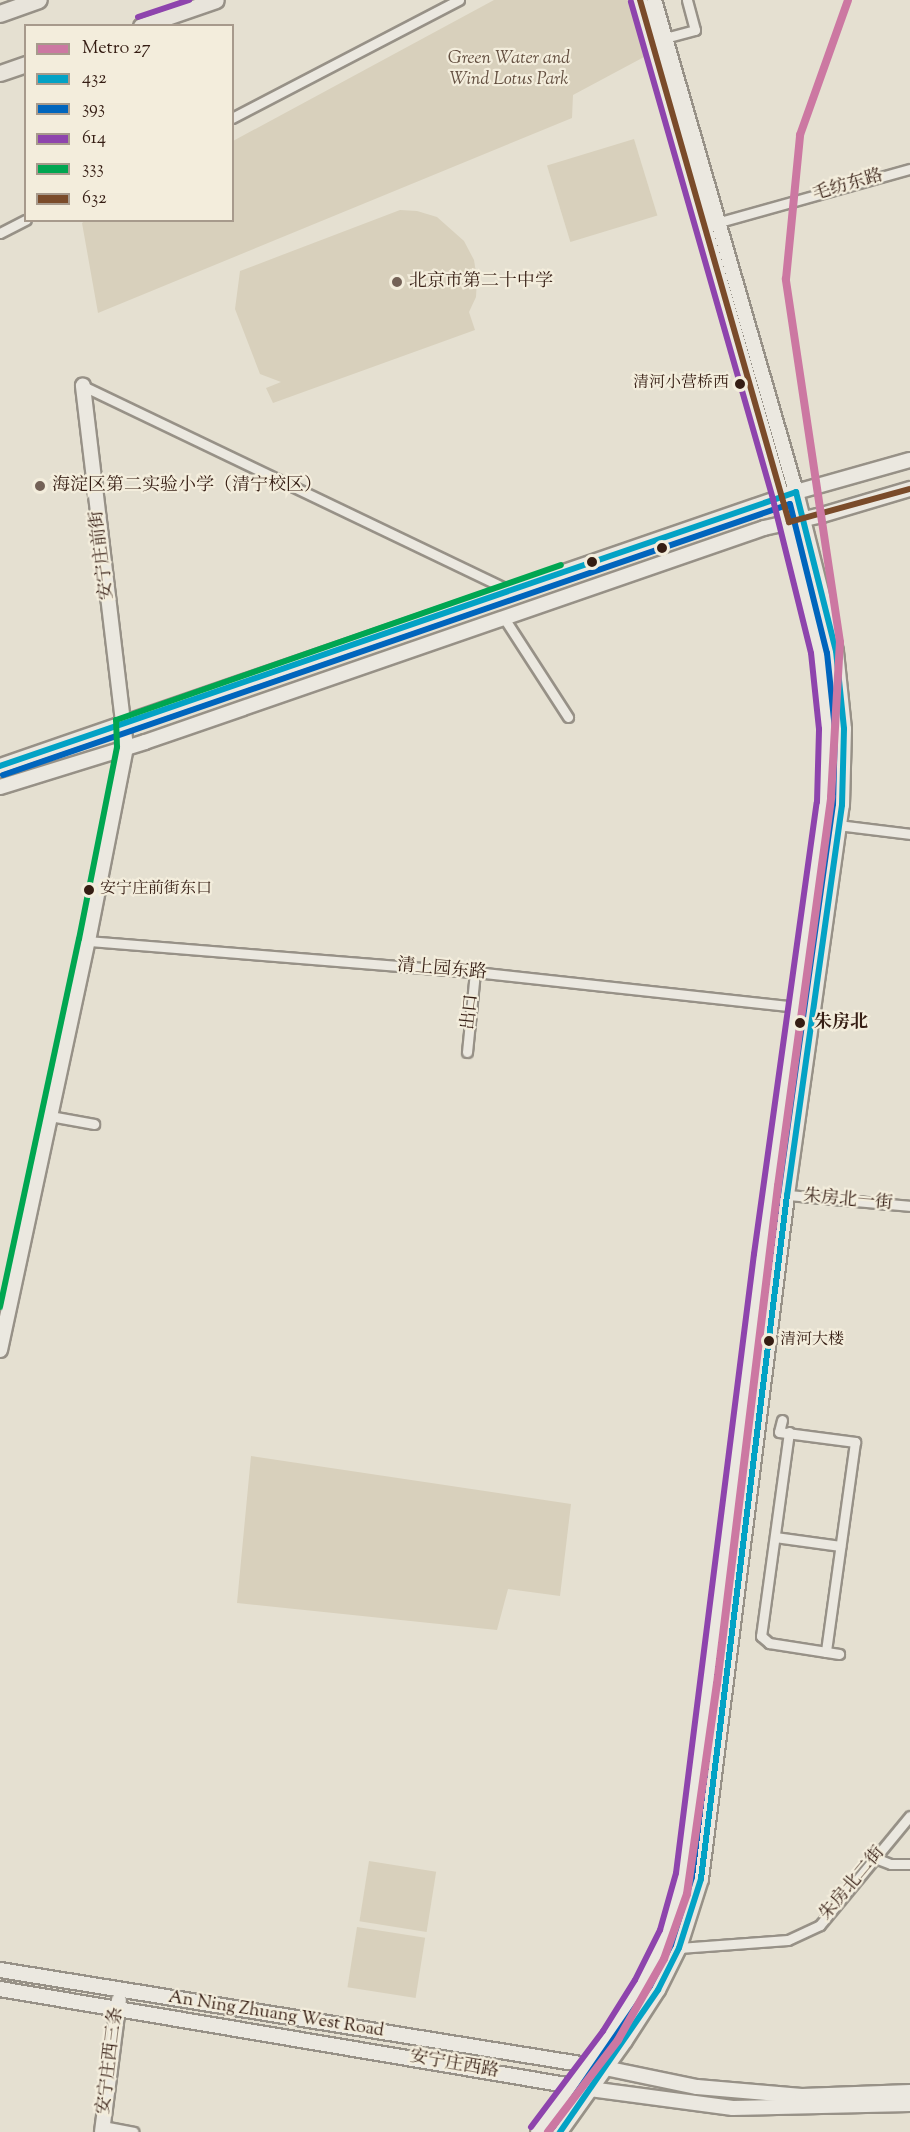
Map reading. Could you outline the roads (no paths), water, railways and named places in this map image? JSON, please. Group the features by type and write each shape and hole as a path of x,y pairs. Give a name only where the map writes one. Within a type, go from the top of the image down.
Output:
{"highway":[{"path":"0,14 39,0"}],"main road":[{"path":"147,24 216,0"},
{"path":"560,2132 658,1990 679,1947 703,1869 787,1195 842,806 844,729 836,651 803,519 789,495 696,202 640,0"},
{"path":"538,2132 610,2036 643,1984 668,1933 685,1875 709,1670 795,1007 826,803 828,729 820,651 789,522 789,495 654,0"},
{"path":"0,73 24,65"},
{"name":"安宁庄前街","path":"83,386 126,747"},
{"path":"0,766 789,495 910,460"},
{"path":"0,787 126,747 764,528 910,489"},
{"path":"0,1350 3,1317 88,941 126,747"},
{"name":"An Ning Zhuang West Road","path":"0,1970 588,2065 697,2087 802,2096 910,2092"},
{"name":"安宁庄西路","path":"0,1989 590,2089 733,2108 910,2104"},
{"name":"安宁庄西三条","path":"102,2129 121,1989"}],"street":[{"path":"234,117 459,0"},
{"path":"665,38 695,30 687,0"},
{"name":"毛纺东路","path":"716,223 910,169"},
{"path":"0,233 24,221"},
{"path":"83,386 512,592"},
{"path":"504,618 568,717"},
{"path":"838,825 910,834"},
{"name":"清上园东路","path":"88,941 475,972 795,1007"},
{"name":"出口","path":"467,1052 475,972"},
{"path":"50,1116 94,1124"},
{"name":"朱房北一街","path":"787,1195 910,1206"},
{"path":"782,1420 779,1432 855,1442 826,1652"},
{"path":"789,1432 761,1636 769,1643 839,1654"},
{"path":"774,1537 840,1546"},
{"name":"朱房北二街","path":"679,1947 788,1940 820,1925 910,1816"},
{"path":"875,1858 891,1864 910,1864"},
{"path":"102,2129 133,2132"}],"metro line":[{"name":"27","path":"548,2132 618,2040 664,1959 687,1894 717,1684 778,1186 831,797 840,642 786,279 800,135 848,0"}],"place":[{"name":"北京市第二十中学","path":"397,282"},
{"name":"清河小营桥西","path":"740,384"},
{"name":"海淀区第二实验小学（清宁校区）","path":"40,486"},
{"name":"安宁庄前街东口","path":"89,890"},
{"name":"朱房北","path":"800,1023"},
{"name":"清河大楼","path":"769,1341"}],"park label":[{"name":"Green Water and Wind Lotus Park","path":"509,70"}]}
